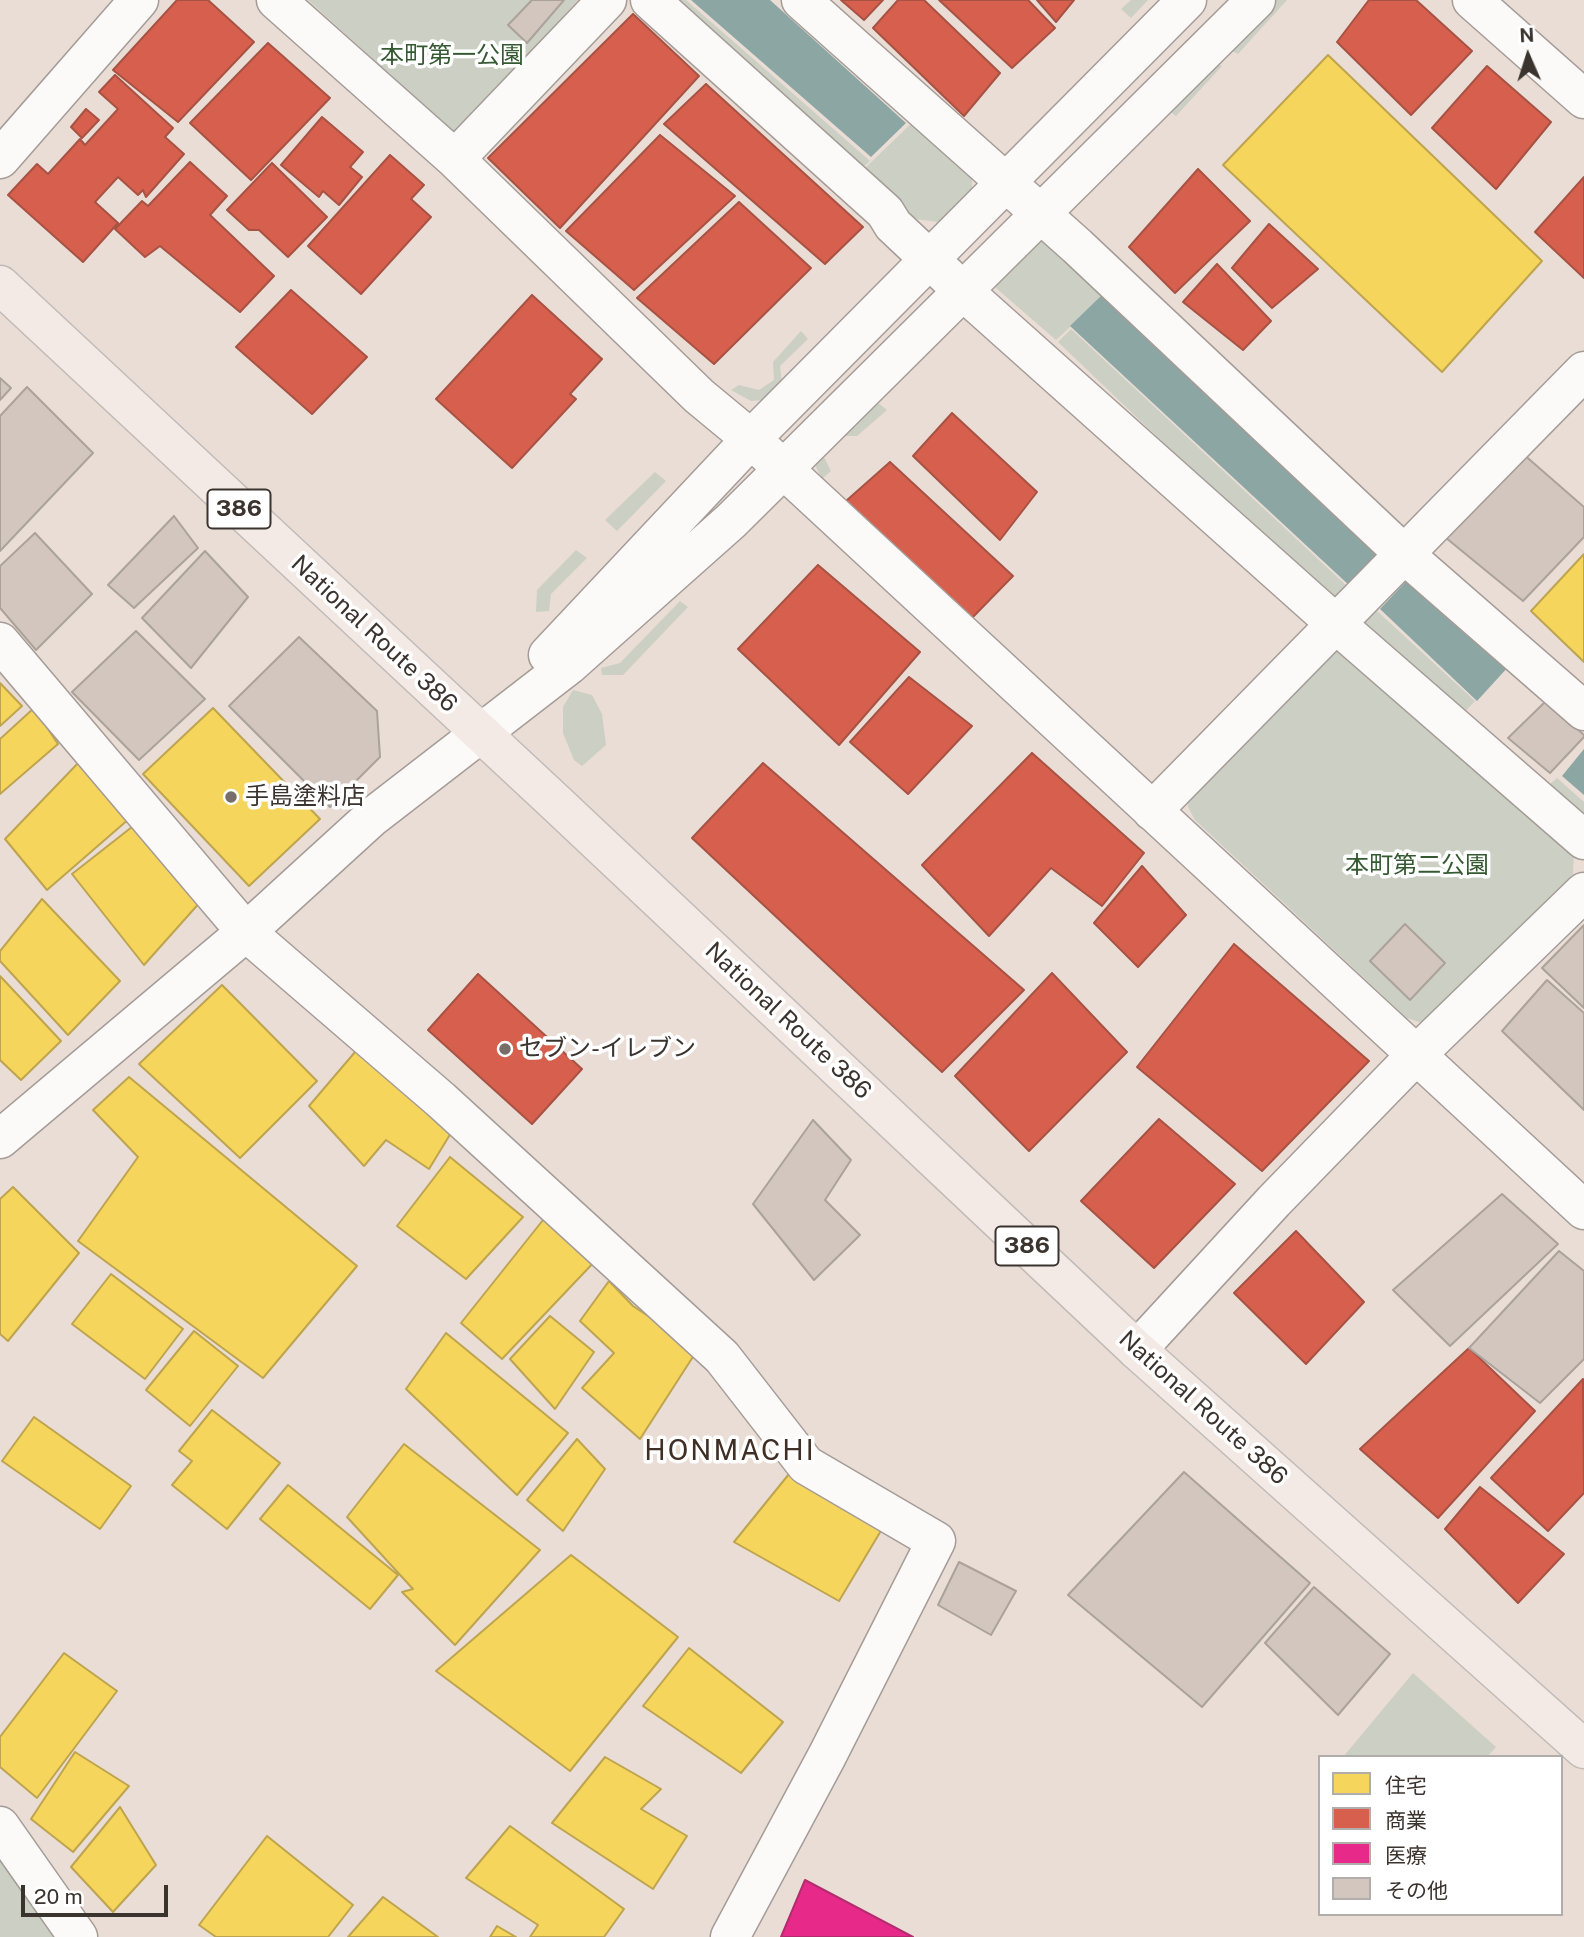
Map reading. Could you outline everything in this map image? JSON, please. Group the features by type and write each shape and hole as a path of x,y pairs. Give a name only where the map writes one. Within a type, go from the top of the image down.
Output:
{"highway":[{"name":"National Route 386","path":"0,285 1137,1350 1584,1749"}],"street":[{"path":"0,159 139,0"},
{"path":"276,0 455,159 699,396 751,439 1584,1210"},
{"path":"455,159 607,0"},
{"path":"650,0 886,212 893,225 963,291 1336,624 1584,840"},
{"path":"801,0 1041,214 1404,554 1584,711"},
{"path":"479,732 553,649 751,439 1187,0"},
{"path":"0,1139 247,932 371,818 569,665 731,521 1255,0"},
{"path":"1472,0 1584,99"},
{"path":"1152,811 1584,371"},
{"path":"0,642 247,932 441,1100 722,1357 806,1465 936,1541 827,1756 730,1937"},
{"path":"1137,1350 1274,1201 1416,1055 1584,892"},
{"path":"0,1826 78,1937"}],"green space":[{"name":"本町第一公園","path":"308,0 578,0 456,134"},
{"path":"664,0 686,0 870,161 858,172"},
{"path":"1131,0 1148,0 1131,18 1121,9"},
{"path":"1274,0 1287,0 1238,54 1225,47"},
{"path":"1214,61 1222,66 1176,116 1167,109"},
{"path":"916,119 972,160 972,194 950,216 938,222 916,219 864,169"},
{"path":"1031,230 1113,287 1056,340 996,288 998,263"},
{"path":"1071,329 1349,588 1332,604 1058,342"},
{"path":"801,331 808,339 780,366 782,384 765,400 751,401 731,390 739,385 759,390 774,380 773,362"},
{"path":"878,403 887,410 857,436 837,436 824,447 824,457 831,471 822,479 813,461 834,427 855,427"},
{"path":"655,472 666,481 617,531 605,520"},
{"path":"576,550 587,558 551,594 549,611 536,612 537,590"},
{"path":"680,601 688,607 623,675 602,675 601,668 620,663"},
{"path":"1377,611 1475,701 1460,717 1359,628"},
{"name":"本町第二公園","path":"1347,650 1574,849 1573,874 1434,1021 1425,1024 1407,1018 1195,820 1188,807 1188,799 1325,651"},
{"path":"573,690 592,695 602,714 606,745 582,766 574,760 563,733 563,707"},
{"path":"1557,778 1584,802 1584,828 1542,791"},
{"path":"1413,1673 1496,1747 1489,1755 1345,1755"},
{"path":"0,1861 58,1937 0,1937"}],"water":[{"path":"691,0 770,0 906,123 871,157"},
{"path":"1103,294 1386,551 1351,587 1070,326"},
{"path":"1411,576 1509,666 1477,701 1380,609"},
{"path":"1584,749 1584,795 1562,776"}],"building: 住宅":[{"path":"1328,55 1542,261 1442,372 1223,165"},
{"path":"1584,554 1584,662 1531,611"},
{"path":"0,683 22,706 0,726"},
{"path":"34,708 58,744 0,794 0,739"},
{"name":"手島塗料店","path":"213,708 320,819 249,886 143,774"},
{"path":"81,760 130,818 47,890 5,839"},
{"path":"137,823 202,900 144,965 72,874"},
{"path":"42,899 120,981 68,1035 0,961 0,951"},
{"path":"0,976 61,1041 21,1080 0,1060"},
{"path":"222,985 317,1081 240,1158 139,1064"},
{"path":"361,1045 454,1128 429,1169 386,1140 364,1166 309,1106"},
{"path":"129,1077 357,1266 263,1378 78,1241 138,1157 93,1110"},
{"path":"450,1157 523,1217 466,1279 397,1226"},
{"path":"13,1187 79,1253 8,1341 0,1334 0,1199"},
{"path":"547,1215 597,1259 502,1359 461,1323"},
{"path":"111,1274 183,1329 145,1379 72,1324"},
{"path":"609,1281 633,1306 698,1349 640,1439 582,1388 614,1353 580,1321"},
{"path":"550,1316 594,1352 555,1409 510,1359"},
{"path":"194,1331 238,1366 190,1426 146,1390"},
{"path":"446,1333 568,1433 517,1495 406,1389"},
{"path":"212,1410 280,1463 227,1529 172,1485 192,1461 179,1451"},
{"path":"34,1417 131,1486 100,1529 2,1461"},
{"path":"577,1439 605,1469 563,1531 527,1500"},
{"path":"404,1444 540,1550 455,1645 402,1592 413,1589 347,1517"},
{"path":"789,1474 882,1529 839,1601 734,1542"},
{"path":"288,1485 398,1575 370,1609 260,1519"},
{"path":"571,1555 678,1637 570,1771 436,1671"},
{"path":"689,1648 783,1722 741,1773 643,1706"},
{"path":"64,1653 117,1691 37,1798 0,1767 0,1737"},
{"path":"75,1752 129,1786 73,1852 31,1819"},
{"path":"605,1757 661,1789 641,1809 687,1836 653,1889 552,1823"},
{"path":"120,1807 156,1865 113,1912 71,1867"},
{"path":"510,1826 624,1909 604,1937 530,1937 538,1925 466,1878"},
{"path":"267,1836 353,1905 328,1937 216,1937 199,1925"},
{"path":"383,1897 438,1937 348,1937"},
{"path":"497,1926 516,1937 490,1937"}],"building: 商業":[{"path":"177,0 208,0 254,42 178,122 113,70"},
{"path":"841,0 883,0 864,20"},
{"path":"898,0 924,0 1000,73 964,116 873,28"},
{"path":"939,0 1028,0 1055,28 1012,68"},
{"path":"1037,0 1074,0 1056,22"},
{"path":"1369,0 1416,0 1472,51 1411,115 1337,42"},
{"path":"633,14 699,76 560,228 488,158"},
{"path":"268,43 330,98 251,180 190,123"},
{"path":"1487,66 1551,122 1496,189 1432,128"},
{"path":"115,75 173,128 165,137 184,154 146,197 143,190 138,195 118,177 95,202 118,223 83,262 8,195 37,164 48,174 80,139 85,145 118,109 99,92"},
{"path":"706,84 863,227 825,264 664,124"},
{"path":"86,109 99,120 82,138 71,127"},
{"path":"322,117 363,152 350,167 362,177 339,205 323,191 319,197 281,165"},
{"path":"660,135 735,196 634,290 566,231"},
{"path":"390,155 424,185 411,199 431,217 361,294 308,246"},
{"path":"190,162 227,196 210,215 274,276 240,312 160,246 145,257 115,229 142,201 148,206"},
{"path":"272,163 327,217 288,257 259,230 249,230 227,210"},
{"path":"1198,169 1250,221 1175,293 1129,247"},
{"path":"1584,177 1584,278 1535,232"},
{"path":"739,202 811,268 714,364 637,298"},
{"path":"1269,224 1318,269 1272,308 1232,268"},
{"path":"1217,264 1271,321 1243,350 1183,302"},
{"path":"291,290 367,357 312,414 236,347"},
{"path":"532,295 602,359 570,394 576,399 512,468 436,399"},
{"path":"952,413 1037,492 1000,540 913,456"},
{"path":"890,462 1013,576 969,621 846,501"},
{"path":"818,565 920,652 839,745 738,649"},
{"path":"909,677 972,726 908,794 850,742"},
{"path":"1032,753 1144,853 1102,906 1051,868 989,936 922,865"},
{"path":"763,763 1024,990 942,1072 692,838"},
{"path":"1142,866 1186,915 1138,967 1094,923"},
{"path":"1234,944 1369,1061 1262,1171 1137,1067"},
{"path":"1052,973 1127,1052 1029,1151 955,1076"},
{"name":"セブン-イレブン","path":"478,974 582,1069 532,1124 428,1030"},
{"path":"1159,1119 1235,1184 1154,1268 1081,1201"},
{"path":"1296,1231 1364,1302 1306,1364 1234,1293"},
{"path":"1469,1348 1535,1411 1438,1518 1360,1449"},
{"path":"1583,1379 1584,1493 1548,1531 1491,1478"},
{"path":"1480,1487 1564,1554 1518,1603 1445,1529"}],"building: 医療":[{"path":"805,1880 913,1937 781,1937"}],"building: その他":[{"path":"532,0 564,0 527,43 508,25"},
{"path":"0,378 11,388 0,400"},
{"path":"27,387 93,453 0,551 0,416"},
{"path":"1522,453 1584,507 1584,537 1523,601 1440,533"},
{"path":"174,516 198,548 134,608 108,585"},
{"path":"35,533 92,594 36,650 0,608 0,566"},
{"path":"205,551 248,597 191,668 142,618"},
{"path":"136,631 205,699 139,760 72,692"},
{"path":"299,637 377,711 380,757 330,807 229,706"},
{"path":"1546,701 1584,735 1550,773 1508,738"},
{"path":"1405,924 1445,963 1410,1000 1370,961"},
{"path":"1584,925 1584,1008 1542,968"},
{"path":"1547,980 1584,1013 1584,1110 1502,1031"},
{"path":"813,1120 851,1160 825,1200 860,1235 814,1280 753,1204"},
{"path":"1502,1194 1558,1244 1450,1346 1393,1290"},
{"path":"1559,1251 1584,1271 1584,1359 1540,1403 1469,1348"},
{"path":"1184,1472 1310,1583 1202,1707 1068,1595"},
{"path":"959,1562 1016,1591 991,1635 938,1605"},
{"path":"1314,1587 1390,1654 1338,1715 1265,1643"}],"place":[{"name":"手島塗料店","path":"231,797"},
{"name":"セブン-イレブン","path":"505,1049"}],"district":[{"name":"HONMACHI","path":"730,1451"}]}
